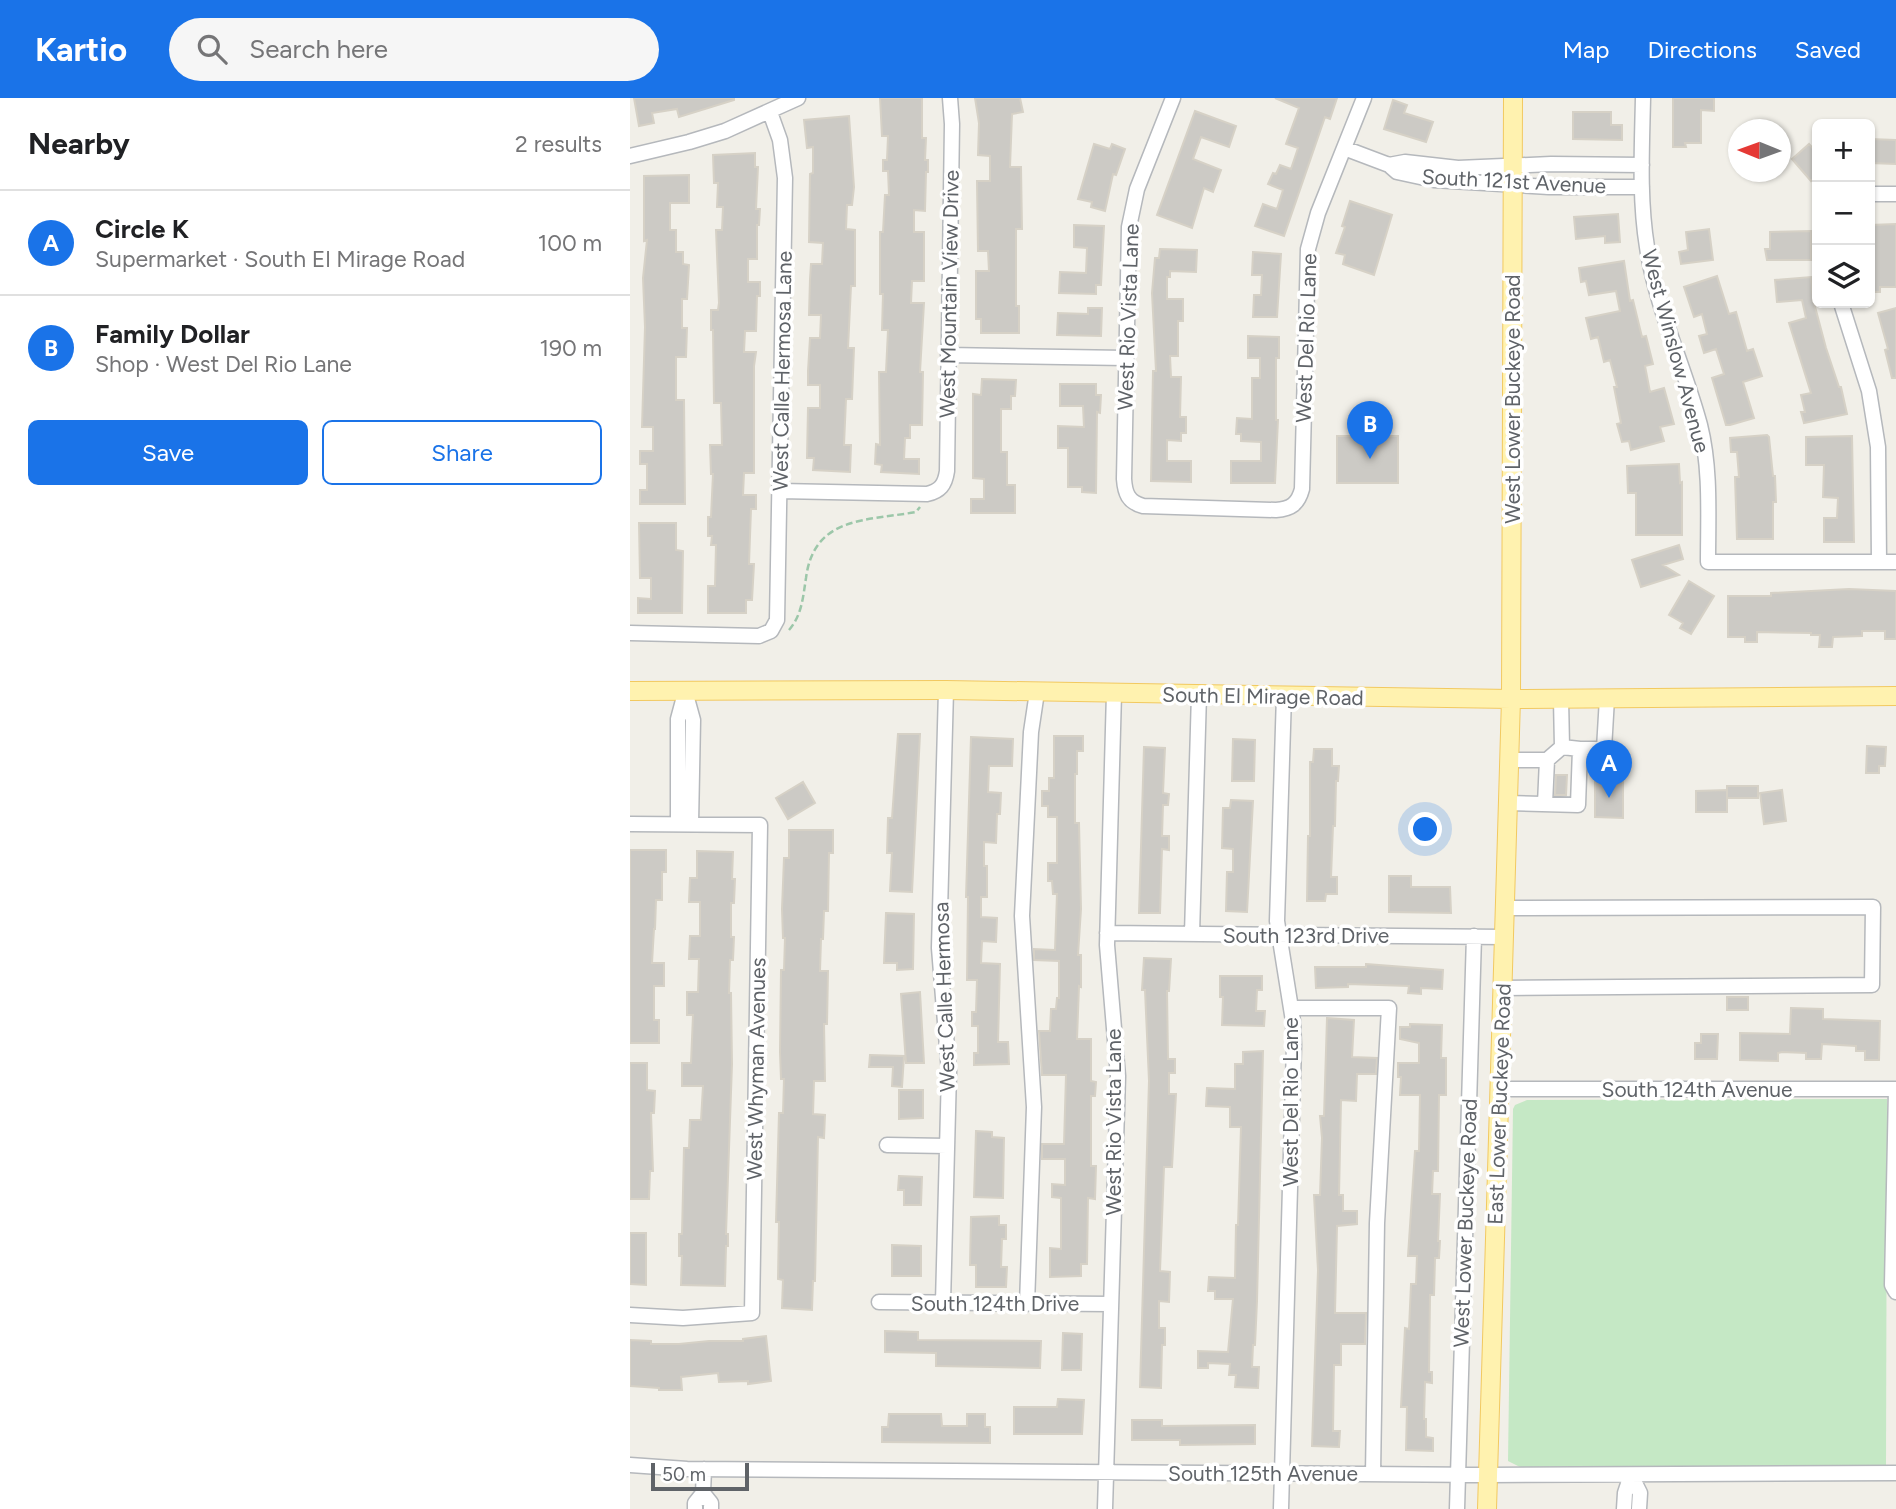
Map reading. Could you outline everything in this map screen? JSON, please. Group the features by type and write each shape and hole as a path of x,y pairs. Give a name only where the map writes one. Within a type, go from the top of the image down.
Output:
{"main road":[{"name":"West Lower Buckeye Road","path":"1511,699 1513,98"},
{"name":"South El Mirage Road","path":"630,691 946,690 1511,699 1896,696"},
{"name":"East Lower Buckeye Road","path":"1486,1509 1511,699"}],"street":[{"path":"630,156 706,138 798,98"},
{"name":"West Mountain View Drive","path":"780,491 919,494 940,489 946,478 952,124 950,98"},
{"name":"West Rio Vista Lane","path":"1130,500 1126,494 1124,479 1131,214 1137,189 1173,98"},
{"name":"West Del Rio Lane","path":"1130,500 1151,507 1276,510 1291,507 1300,497 1308,249 1314,224 1364,98"},
{"name":"West Winslow Avenue","path":"1643,98 1644,223 1652,276 1699,424 1707,464 1709,562 1879,562"},
{"name":"West Calle Hermosa Lane","path":"630,633 752,636 771,631 778,614 785,178 780,140 770,111"},
{"name":"South 121st Avenue","path":"1344,148 1389,165 1397,172 1426,179 1513,175 1551,164 1642,165"},
{"name":"South 121st Avenue","path":"1513,175 1549,187 1642,187"},
{"path":"1875,194 1896,194"},
{"path":"1844,308 1869,391 1878,447 1879,562 1896,562"},
{"path":"948,355 1126,358"},
{"name":"West Calle Hermosa","path":"943,1303 949,1062 939,948 946,690"},
{"path":"630,824 684,824 693,720 685,691"},
{"path":"1027,1304 1034,1107 1022,950 1022,916 1031,732 1037,692"},
{"name":"West Rio Vista Lane","path":"1105,1509 1118,1076 1107,933 1114,693"},
{"path":"1192,934 1199,694"},
{"name":"West Del Rio Lane","path":"1281,1509 1294,1045 1291,1008 1278,934 1284,695"},
{"path":"1509,760 1547,760 1562,747 1604,749 1608,698"},
{"path":"1562,699 1562,747"},
{"path":"1508,803 1578,805 1580,748"},
{"path":"1545,804 1547,760"},
{"name":"West Whyman Avenues","path":"630,1315 683,1318 752,1313 760,825 684,824"},
{"path":"1502,988 1872,985 1873,906 1505,908"},
{"name":"South 123rd Drive","path":"1107,933 1504,936"},
{"name":"West Lower Buckeye Road","path":"1457,1509 1474,936"},
{"path":"1291,1008 1390,1008 1377,1223 1373,1474"},
{"name":"South 124th Avenue","path":"1499,1089 1896,1089"},
{"path":"1896,1089 1892,1285 1896,1292"},
{"path":"887,1145 947,1146"},
{"name":"South 124th Drive","path":"879,1302 1111,1304"},
{"name":"South 125th Avenue","path":"630,1465 704,1469 1458,1475 1896,1474"},
{"path":"695,1509 695,1503 703,1493 704,1469"},
{"path":"1624,1509 1625,1493 1631,1475"},
{"path":"1631,1475 1640,1493 1639,1509"},
{"path":"703,1493 711,1503 711,1509"}],"path":[{"path":"789,630 801,606 810,556 822,537 843,526 913,512 920,507"}],"green space":[{"path":"1887,1099 1886,1466 1520,1467 1508,1461 1515,1105 1527,1100"}],"building":[{"path":"634,98 734,100 679,117 677,109 652,113 654,123 639,126"},
{"path":"880,98 922,98 922,138 926,138 925,160 928,160 928,172 925,211 914,210 914,232 924,232 924,281 912,281 911,303 924,303 920,372 923,372 922,425 910,425 910,438 905,438 904,459 919,459 919,474 881,472 882,465 875,464 876,444 880,445 879,372 886,372 888,330 882,330 883,294 880,294 880,232 883,232 885,195 889,195 888,171 883,171 883,160 887,160 888,136 882,136"},
{"path":"975,98 1020,98 1023,112 1012,114 1010,167 1021,167 1022,229 1016,229 1016,306 1019,306 1019,333 981,333 981,319 976,319 976,271 989,271 988,251 978,251 977,181 990,181 990,156 978,155 979,123"},
{"path":"1275,98 1337,98 1330,119 1325,117 1284,236 1255,226 1263,204 1277,209 1283,190 1268,184 1280,165 1291,169 1298,148 1286,144 1299,108"},
{"path":"1673,98 1714,98 1714,111 1701,110 1701,143 1685,143 1686,147 1673,147"},
{"path":"1393,100 1407,105 1404,113 1433,122 1426,142 1384,129"},
{"path":"1195,111 1236,126 1229,147 1201,137 1193,159 1221,170 1213,192 1204,188 1192,228 1157,215"},
{"path":"1573,112 1611,112 1611,125 1622,125 1622,140 1573,139"},
{"path":"849,116 854,187 852,205 847,205 846,229 855,230 855,286 851,286 848,348 854,348 852,399 846,399 844,445 851,445 850,472 813,470 814,458 807,458 808,408 820,408 820,385 808,385 810,338 820,338 821,315 809,315 811,264 822,264 823,243 809,242 813,147 807,148 804,120"},
{"path":"1875,139 1896,140 1896,164 1875,163"},
{"path":"1094,144 1110,149 1112,144 1125,149 1116,175 1113,174 1105,211 1091,207 1092,202 1078,199"},
{"path":"1809,144 1812,147 1812,180 1811,181 1792,159"},
{"path":"755,153 755,167 758,167 756,209 760,209 757,259 748,259 748,282 760,282 760,296 757,296 756,331 745,331 744,352 756,352 754,473 744,473 743,495 756,495 756,509 751,509 749,564 754,564 752,600 746,600 746,613 708,613 708,586 715,586 716,545 711,545 712,536 708,536 713,474 710,445 722,445 721,403 714,403 711,310 718,310 719,303 716,230 722,230 723,207 717,207 718,183 714,183 713,155"},
{"path":"689,175 689,203 670,203 670,230 676,230 676,252 683,252 683,264 689,265 687,299 682,299 682,328 687,328 686,357 676,357 676,400 684,400 685,504 640,504 640,490 647,490 647,464 640,464 640,451 653,451 653,427 642,427 645,327 643,278 647,240 644,241 644,176"},
{"path":"1350,201 1392,215 1374,275 1343,264 1345,255 1336,253"},
{"path":"1618,214 1620,242 1605,243 1605,236 1576,239 1574,217"},
{"path":"1896,224 1896,287 1880,287 1880,292 1875,292 1875,225"},
{"path":"1074,225 1104,226 1101,285 1096,285 1096,294 1059,293 1060,272 1086,273 1087,248 1074,247"},
{"path":"1709,229 1713,260 1681,264 1679,252 1688,250 1686,232"},
{"path":"1811,231 1811,260 1767,260 1765,249 1770,249 1770,232"},
{"path":"1160,249 1197,250 1196,272 1170,271 1170,277 1167,277 1167,299 1183,299 1183,321 1178,321 1178,356 1170,356 1171,377 1181,377 1180,417 1186,417 1186,433 1181,433 1181,441 1167,440 1167,461 1191,461 1191,482 1151,481 1153,371 1156,371 1152,293 1155,258 1159,258"},
{"path":"1253,252 1281,254 1277,317 1253,317 1254,295 1261,295 1262,275 1252,275"},
{"path":"1624,261 1630,301 1633,300 1642,337 1646,336 1653,364 1645,366 1650,392 1664,388 1674,424 1660,427 1664,441 1631,450 1629,441 1622,442 1617,424 1621,423 1614,387 1617,387 1610,360 1604,362 1598,337 1591,339 1586,318 1620,311 1616,291 1589,295 1586,281 1581,282 1579,268"},
{"path":"1717,276 1729,314 1736,312 1747,351 1753,349 1762,376 1743,382 1754,418 1730,425 1726,425 1712,378 1724,374 1716,349 1704,353 1699,336 1707,334 1702,314 1694,317 1684,287"},
{"path":"1811,277 1812,308 1815,308 1847,414 1804,423 1801,412 1805,412 1801,395 1811,393 1789,323 1806,318 1802,300 1777,302 1775,280"},
{"path":"1088,308 1102,308 1101,336 1057,335 1058,313 1088,314"},
{"path":"1896,308 1896,378 1892,378 1885,350 1888,349 1878,313"},
{"path":"1248,336 1279,337 1279,358 1276,358 1278,420 1275,483 1231,483 1231,461 1261,461 1261,442 1241,441 1241,434 1236,434 1237,418 1252,419 1252,378 1260,378 1260,358 1248,358"},
{"path":"982,379 1016,380 1015,396 1011,396 1011,409 1001,409 1001,452 1007,452 1007,485 1015,485 1015,513 971,513 971,499 984,499 984,479 973,478 973,394 981,395"},
{"path":"1060,384 1096,384 1096,395 1101,395 1100,413 1097,412 1096,493 1082,492 1082,487 1068,487 1068,448 1058,448 1058,426 1084,427 1083,406 1060,406"},
{"path":"1767,435 1775,476 1773,539 1737,539 1735,477 1739,477 1737,452 1731,452 1730,438"},
{"path":"1337,436 1398,436 1398,483 1337,483"},
{"path":"1852,436 1854,542 1824,542 1824,518 1837,518 1838,498 1823,497 1824,465 1806,465 1806,437"},
{"path":"1679,464 1680,483 1682,482 1682,535 1636,535 1636,493 1628,493 1627,466"},
{"path":"639,523 676,523 676,550 683,551 682,613 638,613 638,598 651,599 651,578 640,578"},
{"path":"1679,545 1683,559 1663,565 1679,575 1641,587 1632,560"},
{"path":"1689,581 1714,596 1691,634 1680,628 1683,623 1669,615"},
{"path":"1849,589 1896,591 1896,639 1885,639 1885,631 1862,631 1862,636 1833,637 1832,647 1819,647 1820,635 1811,633 1757,632 1757,642 1745,642 1745,637 1728,637 1728,596 1771,596 1771,593"},
{"path":"898,734 920,734 912,892 890,891 892,853 887,853 888,818 892,818"},
{"path":"1054,736 1083,736 1083,751 1077,751 1075,774 1075,823 1079,823 1081,909 1078,955 1081,955 1081,987 1079,986 1077,1039 1091,1039 1091,1081 1096,1082 1095,1096 1091,1096 1091,1166 1096,1166 1095,1199 1088,1198 1087,1264 1081,1264 1081,1276 1050,1277 1050,1248 1061,1249 1061,1198 1052,1197 1052,1184 1065,1185 1065,1159 1042,1159 1042,1144 1064,1144 1066,1075 1042,1075 1039,1031 1050,1031 1051,1009 1056,1009 1059,998 1059,961 1034,960 1034,949 1055,950 1057,894 1053,894 1052,881 1048,881 1048,863 1057,863 1057,817 1048,817 1048,806 1042,806 1042,791 1049,791 1049,778 1054,778"},
{"path":"971,737 1013,739 1012,766 989,766 988,792 1001,793 1000,814 997,814 996,843 984,842 987,897 981,897 981,917 997,918 996,942 982,941 981,963 1000,964 998,1042 1008,1042 1009,1064 974,1065 974,1053 978,1053 978,1026 972,1026 972,1012 976,1012 977,980 967,980 966,897"},
{"path":"1233,739 1255,740 1254,781 1232,781"},
{"path":"1867,746 1886,747 1885,766 1879,766 1879,773 1866,773"},
{"path":"1144,747 1165,748 1163,793 1169,794 1168,805 1163,805 1162,836 1169,836 1169,850 1162,849 1160,913 1139,913"},
{"path":"1314,749 1332,749 1332,766 1339,766 1331,877 1337,877 1337,894 1326,894 1325,901 1307,901 1310,762 1313,762"},
{"path":"1556,775 1567,775 1566,795 1555,795"},
{"path":"1595,778 1623,779 1623,818 1595,817"},
{"path":"803,782 815,803 788,819 776,798"},
{"path":"1727,786 1758,786 1758,798 1727,798"},
{"path":"1727,790 1727,812 1696,812 1696,791"},
{"path":"1782,790 1786,821 1764,824 1760,793"},
{"path":"1231,800 1253,801 1247,912 1226,911 1227,872 1233,872 1233,849 1222,848 1223,808 1230,808"},
{"path":"789,830 833,830 833,853 829,853 828,911 824,911 821,939 820,971 828,971 827,1024 824,1024 825,1081 814,1081 813,1114 825,1115 824,1138 818,1137 812,1310 782,1308 783,1280 778,1279 779,1222 776,1222 779,1113 783,1113 784,1079 781,1079 780,1052 781,970 784,970 785,938 782,909 784,858 789,858"},
{"path":"630,850 666,850 666,872 662,872 662,900 656,900 652,963 664,963 664,986 654,986 654,1020 659,1020 659,1043 630,1043"},
{"path":"697,851 733,852 732,879 735,879 734,903 731,903 731,937 734,937 729,993 732,1064 725,1286 681,1285 682,1256 679,1256 684,1148 689,1148 690,1120 701,1120 703,1086 682,1086 682,1063 691,1063 693,1015 687,1015 687,992 698,992 699,959 689,959 690,936 700,936 700,902 689,902 690,878 697,878"},
{"path":"1389,876 1411,876 1411,887 1450,887 1451,913 1389,912"},
{"path":"886,913 914,914 913,969 897,970 897,963 884,963"},
{"path":"1144,958 1171,959 1167,991 1168,1059 1175,1059 1175,1073 1169,1073 1169,1094 1176,1094 1172,1167 1164,1167 1160,1271 1170,1272 1169,1302 1159,1301 1159,1328 1165,1328 1161,1388 1140,1387 1149,1081 1145,990 1142,990"},
{"path":"1366,964 1443,970 1442,989 1421,988 1421,994 1408,993 1409,986 1348,984 1348,987 1316,988 1315,967 1366,967"},
{"path":"1220,976 1262,976 1262,990 1257,990 1256,1011 1265,1011 1264,1026 1222,1025 1223,997 1220,997"},
{"path":"920,992 924,1063 906,1063 901,994"},
{"path":"1727,997 1748,997 1748,1010 1727,1010"},
{"path":"1791,1008 1823,1009 1823,1019 1880,1021 1879,1060 1865,1060 1865,1051 1856,1051 1856,1046 1822,1044 1821,1059 1806,1059 1806,1053 1782,1052 1778,1053 1778,1061 1740,1060 1740,1033 1790,1034"},
{"path":"1327,1018 1354,1020 1352,1057 1377,1058 1376,1074 1357,1074 1356,1101 1341,1100 1339,1195 1343,1195 1343,1211 1357,1211 1357,1224 1337,1226 1335,1313 1366,1313 1365,1344 1341,1344 1341,1365 1334,1365 1333,1431 1340,1431 1339,1447 1312,1446 1318,1270 1314,1195 1320,1195 1320,1116 1324,1116"},
{"path":"1410,1024 1442,1025 1441,1058 1446,1058 1446,1095 1439,1095 1438,1171 1433,1171 1432,1194 1440,1194 1440,1241 1439,1258 1435,1258 1434,1295 1430,1295 1429,1372 1432,1372 1432,1383 1425,1382 1426,1437 1433,1438 1433,1451 1406,1450 1407,1407 1401,1407 1405,1328 1409,1329 1411,1284 1416,1284 1417,1256 1408,1256 1415,1151 1419,1151 1420,1095 1400,1095 1401,1077 1398,1077 1398,1063 1419,1063 1419,1043 1400,1039 1400,1027 1410,1027"},
{"path":"1701,1034 1718,1034 1717,1059 1695,1059 1695,1043 1701,1043"},
{"path":"1263,1051 1257,1301 1252,1367 1259,1367 1258,1388 1235,1387 1236,1375 1229,1375 1230,1364 1208,1363 1208,1368 1198,1368 1198,1351 1228,1352 1233,1299 1215,1299 1215,1291 1208,1291 1209,1277 1235,1278 1238,1225 1241,1127 1230,1127 1230,1107 1206,1106 1207,1088 1235,1089 1235,1064 1243,1064 1243,1052"},
{"path":"870,1055 904,1056 902,1087 892,1086 893,1067 869,1067"},
{"path":"630,1063 647,1063 647,1090 655,1091 654,1113 651,1113 653,1171 650,1171 649,1199 630,1199"},
{"path":"899,1090 923,1090 923,1118 899,1119"},
{"path":"976,1131 992,1132 992,1137 1004,1138 1003,1198 974,1197"},
{"path":"899,1176 922,1177 921,1205 904,1205 904,1190 898,1190"},
{"path":"999,1216 999,1225 1006,1225 1006,1239 1002,1239 1001,1267 1007,1267 1006,1287 976,1287 976,1265 970,1265 971,1217"},
{"path":"630,1233 646,1233 646,1285 630,1284"},
{"path":"892,1245 921,1246 921,1276 892,1276"},
{"path":"885,1331 918,1332 918,1340 1041,1341 1040,1368 936,1366 936,1353 885,1352"},
{"path":"1063,1333 1082,1334 1081,1370 1062,1370"},
{"path":"766,1336 771,1381 748,1384 748,1381 719,1382 718,1373 681,1377 682,1390 630,1386 630,1340 651,1341 651,1344 679,1344 743,1341"},
{"path":"1058,1399 1084,1400 1082,1434 1014,1434 1014,1407 1057,1407"},
{"path":"889,1414 941,1414 942,1426 967,1426 967,1414 985,1414 985,1427 990,1427 990,1443 882,1442 882,1427 888,1427"},
{"path":"1132,1420 1162,1420 1162,1426 1255,1425 1255,1444 1180,1445 1180,1440 1132,1440"}],"place":[{"name":"Family Dollar","path":"1370,459"},
{"name":"Circle K","path":"1609,798"}]}
